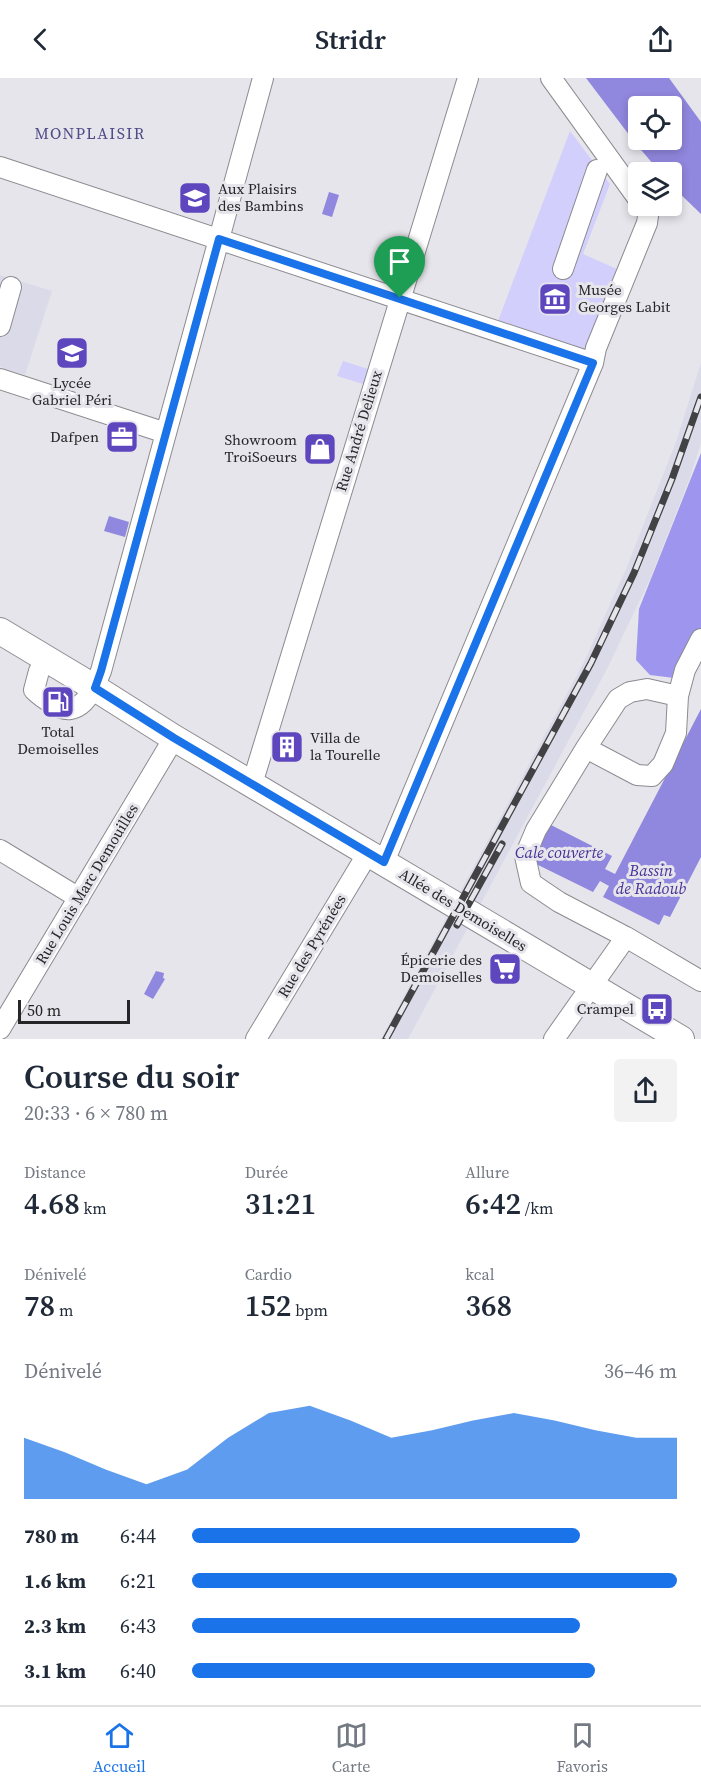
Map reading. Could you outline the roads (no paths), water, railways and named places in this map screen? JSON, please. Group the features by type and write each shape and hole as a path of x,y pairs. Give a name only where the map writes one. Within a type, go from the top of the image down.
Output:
{"main road":[{"name":"Allée des Demoiselles","path":"0,632 681,1039"}],"street":[{"path":"48,660 39,671 34,690 62,710 69,711 82,704 95,688 101,671 263,78"},
{"name":"Rue André Delieux","path":"252,784 468,78"},
{"path":"550,78 628,182"},
{"path":"0,167 593,363"},
{"path":"563,269 597,170"},
{"name":"Rue des Pyrénées","path":"256,1039 376,858 593,363 596,348 647,224 648,216"},
{"path":"0,326 11,287"},
{"path":"0,379 166,433"},
{"path":"586,748 638,775 652,776 663,764 676,733 678,696 685,670 701,639"},
{"path":"678,696 647,689 630,692 618,699 537,830 525,856 531,884 558,902 626,937 701,981"},
{"name":"Rue Louis Marc Demouilles","path":"0,1029 174,738"},
{"path":"0,850 79,898"},
{"path":"554,1039 626,937"}],"water":[{"path":"586,78 669,78 701,122 701,214 682,196 682,162 651,162 641,150 682,150 682,96 628,96 628,133"},
{"path":"329,192 339,195 332,217 322,214"},
{"path":"109,516 129,522 125,537 104,531"},
{"name":"Bassin de Radoub","path":"701,709 701,857 670,917 664,915 659,925 603,897 609,886 600,881 593,892 530,861 549,824 612,856 605,869 615,874"},
{"path":"156,971 164,973 163,978 165,979 153,999 144,994"}],"railway":[{"path":"386,1039 591,663 634,573 672,479 701,397"},
{"path":"457,925 502,844"}],"place":[{"name":"Aux Plaisirs des Bambins","path":"195,198"},
{"name":"Musée Georges Labit","path":"555,299"},
{"name":"Lycée Gabriel Péri","path":"72,353"},
{"name":"Dafpen","path":"122,437"},
{"name":"Showroom TroiSoeurs","path":"320,449"},
{"name":"Total Demoiselles","path":"58,702"},
{"name":"Villa de la Tourelle","path":"287,747"},
{"name":"Épicerie des Demoiselles","path":"505,969"},
{"name":"Crampel","path":"657,1009"}],"district":[{"name":"MONPLAISIR","path":"90,133"}],"water label":[{"name":"Cale couverte","path":"559,852"}]}
